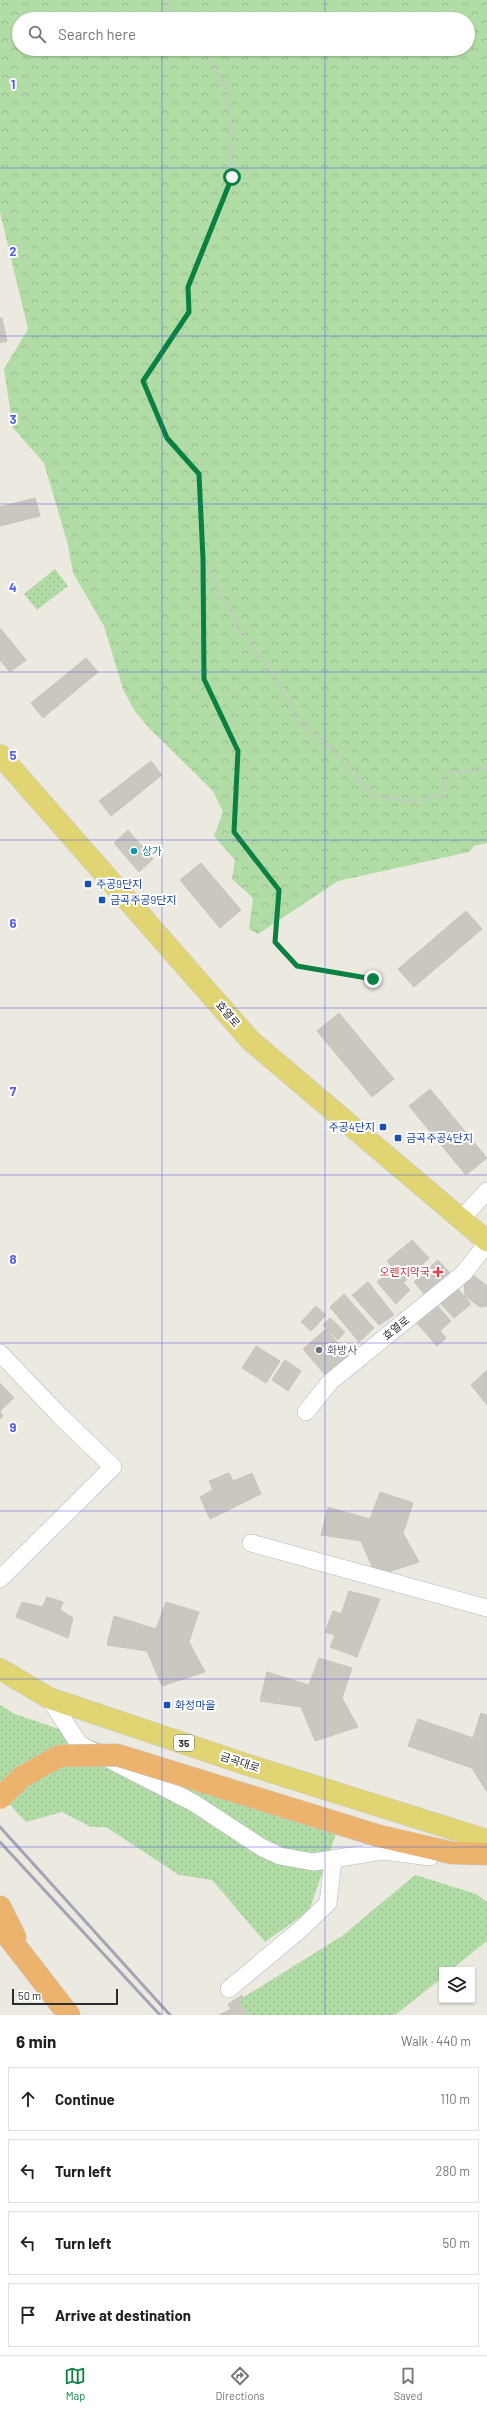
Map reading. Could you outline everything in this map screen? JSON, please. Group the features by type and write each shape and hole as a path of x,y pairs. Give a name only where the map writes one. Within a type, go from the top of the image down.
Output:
{"highway":[{"path":"0,1798 22,1777 59,1756 117,1755 379,1836 452,1853 486,1850"},
{"path":"0,1907 28,1963"},
{"path":"0,1926 69,2015"}],"main road":[{"name":"효열로","path":"0,756 252,1041 487,1242"},
{"name":"금곡대로","path":"0,1668 49,1698 245,1764 486,1850"}],"street":[{"path":"461,1219 487,1191"},
{"name":"효열로","path":"306,1412 330,1382 464,1273 487,1242"},
{"path":"0,1353 61,1417 113,1466 0,1578"},
{"path":"251,1543 487,1608"},
{"path":"49,1698 79,1744 194,1803 261,1847 280,1856 314,1862 383,1851 444,1858 486,1850"},
{"path":"229,1988 302,1929 328,1903 333,1860"}],"path":[{"path":"169,0 168,9 171,12"},
{"path":"209,56 227,93 232,177 188,287 189,312 143,381 167,438 199,474 203,559 204,679 238,751 234,832 279,890 275,942 297,966 373,979"},
{"path":"203,559 238,629 282,686 297,722 332,748 372,795 413,802 444,795 447,774 487,768"}],"green space":[{"path":"0,0 487,0 487,843 474,846 469,852 338,881 258,934 249,929 253,898 232,879 235,860 214,836 223,812 213,791 148,727 134,710 123,689 104,626 73,573 68,545 44,463 13,428 4,369 28,329 0,212"},
{"path":"55,569 68,586 37,610 24,594"},
{"path":"0,1705 15,1714 339,1825 309,1911 265,1942 212,1880 179,1875 106,1827 91,1827 62,1812 26,1822 0,1794"},
{"path":"415,1875 476,1894 487,1902 487,1941 455,1967 439,1967 439,1980 395,2015 247,2015 239,2000 342,1936"}],"building":[{"path":"0,318 2,318 7,341 0,343"},
{"path":"35,498 40,516 0,526 0,507"},
{"path":"0,628 26,660 10,672 0,660"},
{"path":"86,658 98,672 43,718 31,703"},
{"path":"151,761 162,775 111,816 99,801"},
{"name":"상가","path":"128,830 153,859 139,872 114,843"},
{"path":"201,863 241,910 220,928 180,880"},
{"path":"466,911 482,929 414,987 398,969"},
{"path":"339,1013 394,1079 372,1097 317,1031"},
{"path":"430,1089 487,1158 466,1175 409,1106"},
{"path":"412,1240 429,1258 404,1282 387,1261"},
{"path":"438,1260 450,1273 425,1295 414,1282"},
{"path":"392,1270 410,1290 396,1304 377,1282"},
{"path":"472,1274 487,1286 487,1306 480,1307 465,1296 464,1281"},
{"path":"368,1282 394,1315 379,1325 352,1295"},
{"path":"457,1288 471,1304 454,1318 440,1303"},
{"path":"344,1294 374,1328 359,1342 330,1307"},
{"path":"436,1304 451,1321 440,1331 446,1338 437,1346 416,1322"},
{"path":"316,1306 326,1315 311,1331 301,1322"},
{"path":"330,1318 345,1332 338,1340 323,1325"},
{"path":"326,1329 349,1356 326,1376 303,1349"},
{"path":"256,1346 280,1361 266,1383 242,1368"},
{"path":"285,1360 301,1371 288,1391 272,1380"},
{"path":"487,1370 487,1405 471,1385"},
{"path":"0,1383 14,1398 0,1411"},
{"path":"0,1411 3,1416 0,1419"},
{"path":"229,1473 233,1481 252,1473 261,1494 210,1519 200,1497 213,1490 209,1481"},
{"path":"380,1492 413,1503 403,1533 419,1562 376,1576 361,1541 321,1535 328,1507 370,1519"},
{"path":"349,1591 380,1599 357,1657 330,1647 335,1635 325,1632 333,1611 341,1614"},
{"path":"47,1597 63,1602 60,1610 73,1618 68,1638 16,1617 22,1602 42,1607"},
{"path":"166,1602 199,1612 189,1642 205,1672 162,1686 147,1651 107,1645 114,1616 156,1629"},
{"path":"319,1658 352,1668 342,1698 358,1727 315,1741 301,1707 260,1701 267,1672 309,1685"},
{"path":"481,1713 487,1715 487,1792 472,1768 408,1746 418,1719 473,1738"},
{"path":"242,1995 243,1997 239,2000 247,2015 219,2015 231,2009 228,2004"}],"railway":[{"path":"0,1827 170,2015"},
{"path":"0,1842 160,2015"}],"place":[{"name":"상가","path":"134,851"},
{"name":"주공9단지","path":"88,884"},
{"name":"금곡주공9단지","path":"102,900"},
{"name":"주공4단지","path":"383,1127"},
{"name":"금곡주공4단지","path":"398,1138"},
{"name":"오렌지약국","path":"438,1272"},
{"name":"화방사","path":"319,1350"},
{"name":"화정마을","path":"167,1705"}],"route":[{"path":"232,177 188,287 189,312 143,381 167,438 199,474 203,559 204,679 238,751 234,832 279,890 275,942 297,966 373,979"}]}
